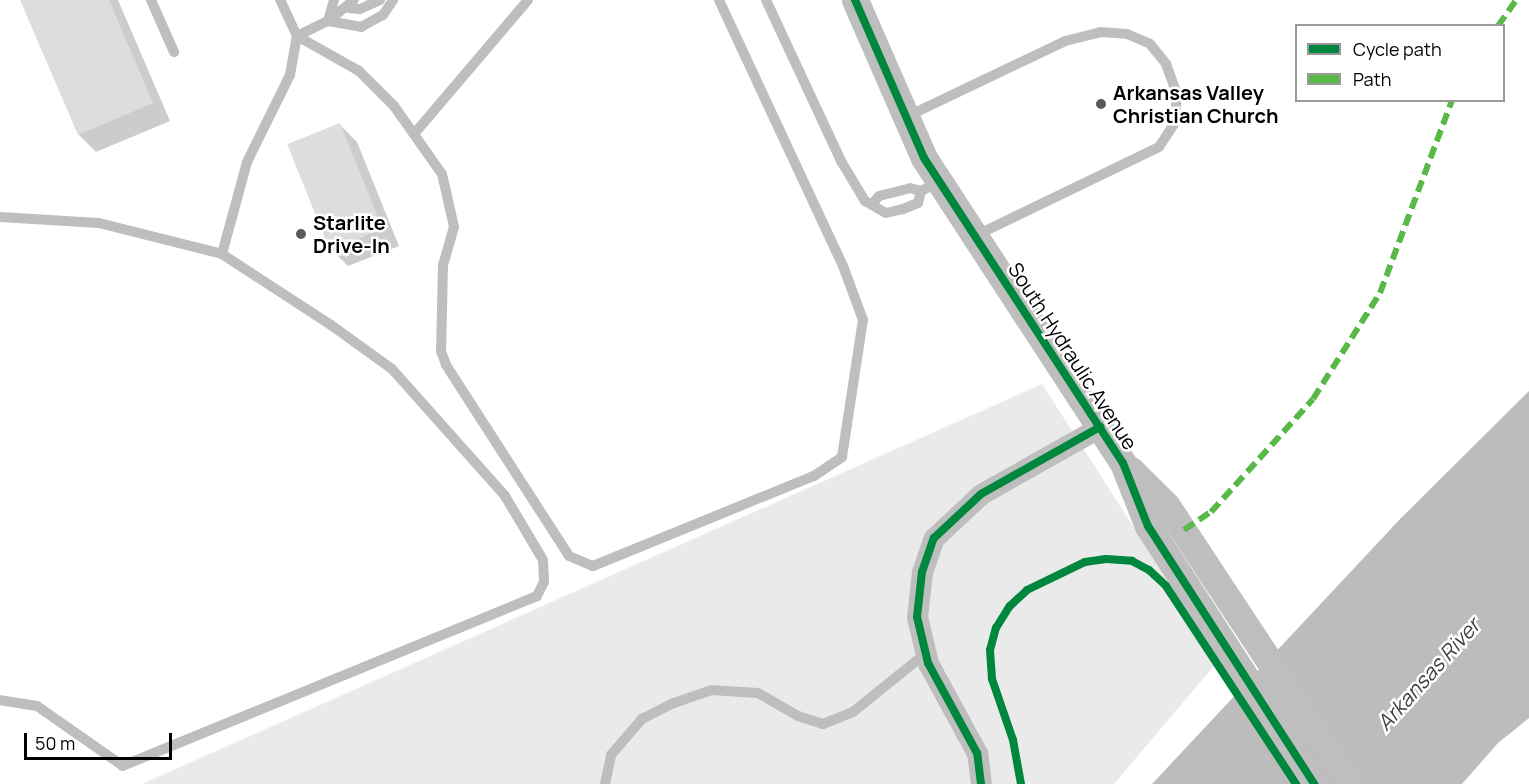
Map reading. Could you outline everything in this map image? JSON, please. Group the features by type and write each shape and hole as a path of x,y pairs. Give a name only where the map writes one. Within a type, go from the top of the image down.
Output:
{"street":[{"name":"South Hydraulic Avenue","path":"855,0 906,117 931,186 975,236 1100,427 1123,463 1148,526 1314,784"},
{"path":"981,784 977,753 926,653 917,617 922,572 934,538 981,494 1100,427"},
{"name":"South Hydraulic Avenue","path":"1123,463 1167,506 1350,784"}],"lane":[{"path":"151,0 174,52"},
{"path":"280,0 297,36 359,71 394,106 442,174 454,227 443,265 441,351 446,365 569,556 593,566 618,559 814,476 842,457 863,320 843,266 718,0"},
{"path":"328,21 334,0"},
{"path":"297,36 328,21 352,4 360,9 380,0"},
{"path":"328,21 361,27 383,15 393,0"},
{"path":"414,134 528,0"},
{"path":"766,0 841,161 866,201 873,203 886,213 918,203 931,186"},
{"path":"906,117 1065,41 1100,32 1127,34 1150,44 1166,64 1177,95 1174,124 1159,147 975,236"},
{"path":"222,254 247,162 290,75 297,36"},
{"path":"873,203 879,196 910,188 931,186"},
{"path":"0,217 99,223 222,254 392,369 505,496 543,560 544,582 537,596 123,766 37,706 0,700"},
{"path":"605,784 611,755 642,720 674,703 711,690 758,693 798,716 823,724 853,712 926,653"}],"shaded area":[{"path":"1042,384 1219,660 1114,784 142,784"}],"water":[{"name":"Arkansas River","path":"1529,391 1529,718 1498,743 1462,784 1152,784 1401,518"}],"building":[{"path":"20,0 109,0 153,103 78,135"},
{"path":"340,123 383,229 330,250 287,144"}],"marked path":[{"path":"1499,24 1516,0"},
{"path":"1184,530 1211,512 1313,399 1380,293 1451,102"}],"cycle path":[{"path":"855,0 924,158 1123,463 1148,526 1314,784"},
{"path":"981,784 977,753 928,663 917,617 922,572 934,538 981,494 1100,427"},
{"path":"1021,784 1013,740 992,679 990,650 996,628 1010,606 1027,590 1085,562 1106,559 1132,561 1149,570 1166,586 1296,784"}],"place":[{"name":"Arkansas Valley Christian Church","path":"1101,104"},
{"name":"Starlite Drive-In","path":"301,234"}]}
